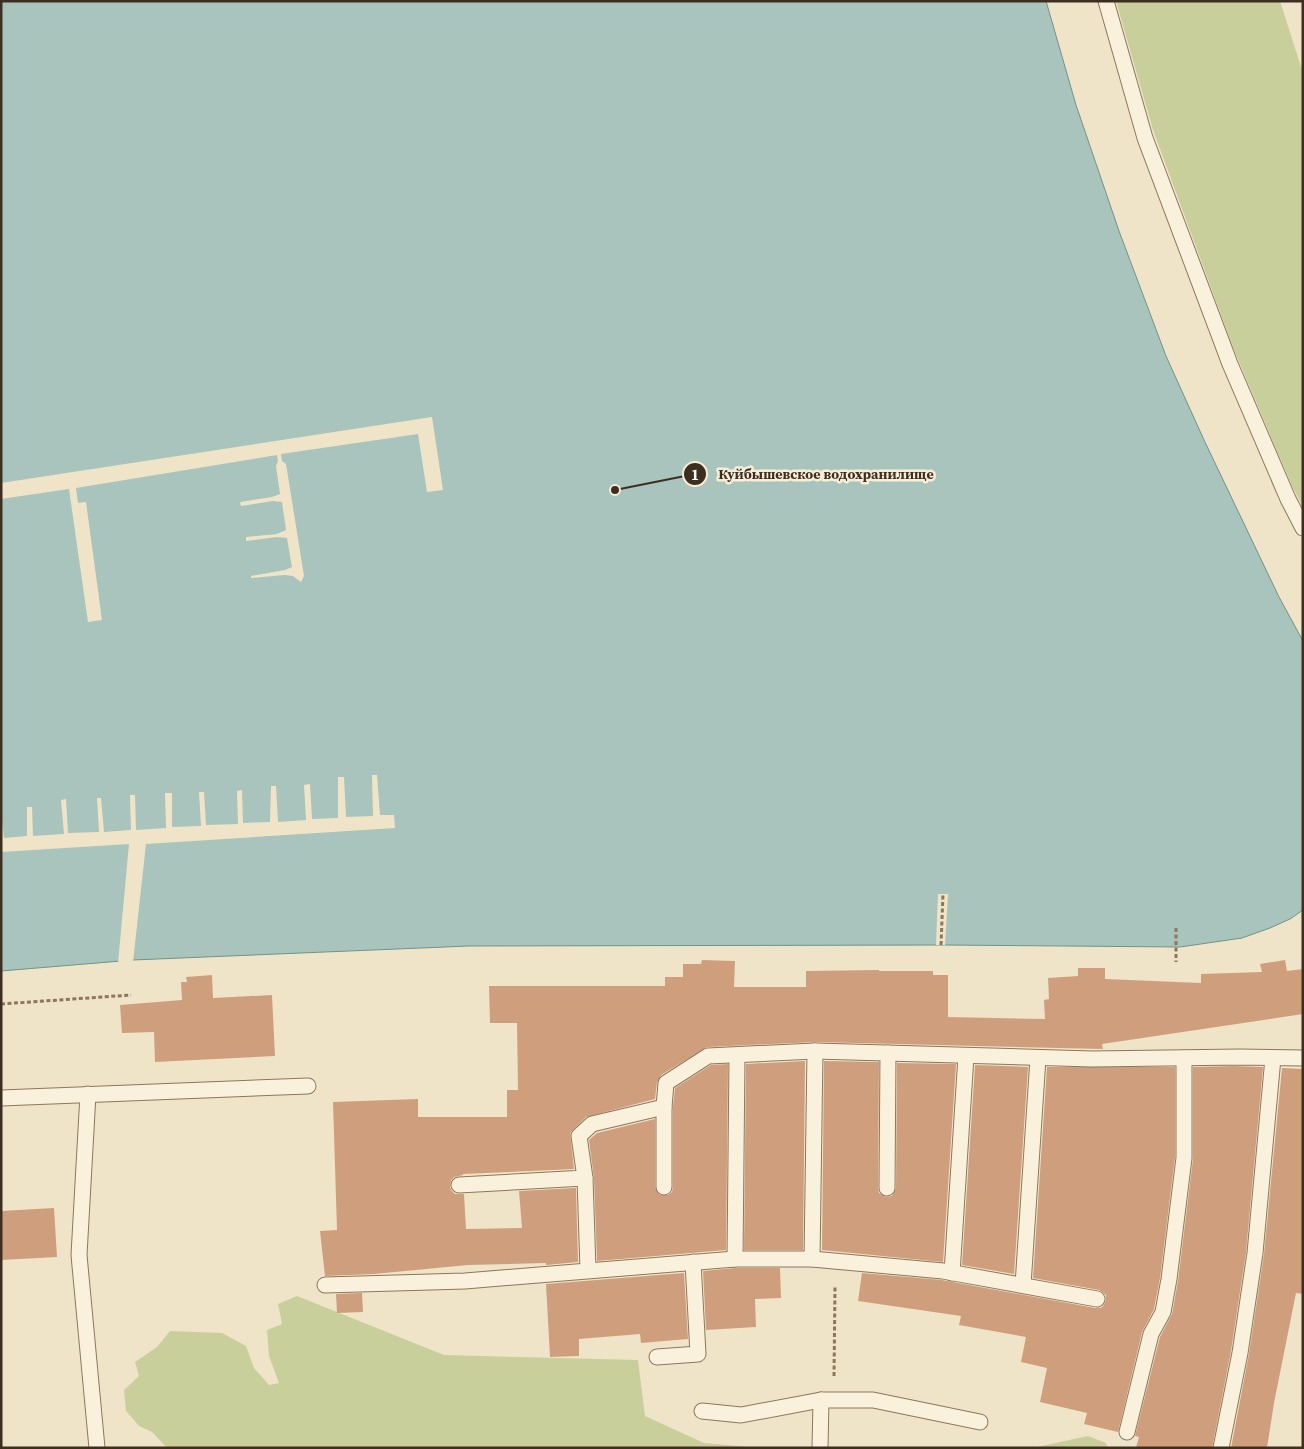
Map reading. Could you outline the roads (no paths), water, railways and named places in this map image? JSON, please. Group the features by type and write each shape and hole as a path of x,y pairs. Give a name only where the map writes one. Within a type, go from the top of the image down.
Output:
{"lane":[{"path":"1106,1 1145,138 1230,364 1288,499 1303,528"},
{"path":"812,1259 814,1051"},
{"path":"664,1187 664,1107 666,1083 708,1056 814,1051 1092,1059 1303,1058"},
{"path":"887,1188 888,1053"},
{"path":"735,1259 737,1055"},
{"path":"952,1273 966,1056"},
{"path":"1023,1285 1038,1058"},
{"path":"1127,1432 1151,1334 1163,1312 1169,1279 1184,1158 1184,1058"},
{"path":"1221,1448 1240,1353 1255,1253 1273,1058"},
{"path":"1,1098 308,1086"},
{"path":"88,1094 79,1255 97,1448"},
{"path":"588,1270 585,1178 579,1136 592,1124 664,1107"},
{"path":"459,1185 585,1178"},
{"path":"325,1285 465,1281 735,1259 812,1259 952,1273 1097,1299"},
{"path":"656,1357 698,1354 693,1262"},
{"path":"820,1448 828,1400"},
{"path":"702,1411 741,1415 828,1400 873,1400 980,1422"}],"water":[{"path":"1,1 1046,1 1076,105 1119,231 1166,356 1279,597 1303,641 1303,910 1290,919 1242,938 1180,947 945,945 469,946 133,960 1,971"}],"place":[{"name":"Куйбышевское водохранилище","path":"615,490"}]}
